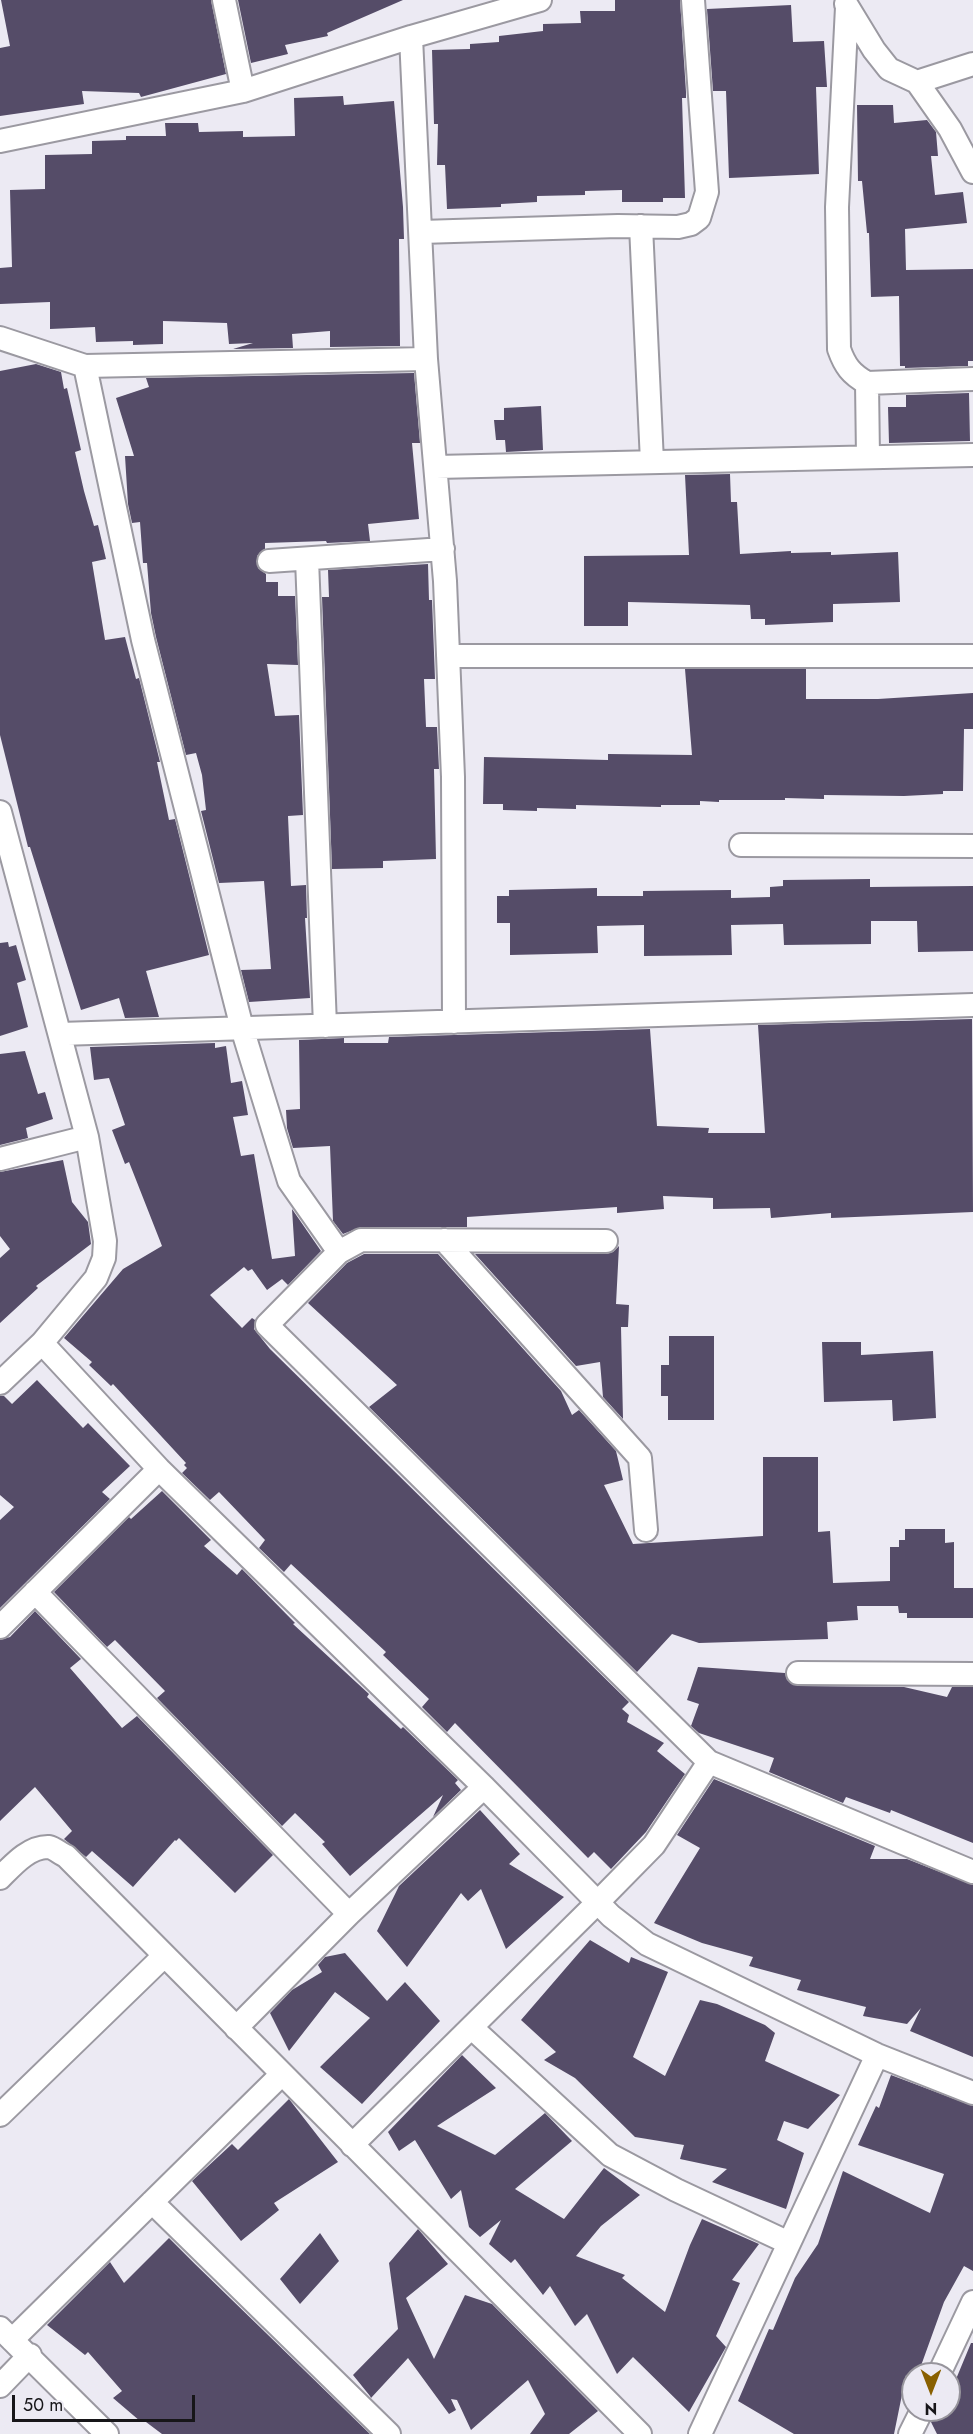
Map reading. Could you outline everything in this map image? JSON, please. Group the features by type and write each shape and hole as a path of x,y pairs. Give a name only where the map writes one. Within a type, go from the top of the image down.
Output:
{"street":[{"path":"224,0 243,91"},
{"path":"0,141 243,91 411,37 540,0"},
{"path":"421,232 678,227 692,224 703,211 707,192 693,0"},
{"path":"846,4 874,50 889,69 917,82 950,129 973,172"},
{"path":"846,4 837,207 839,349 845,366 867,383 973,379"},
{"path":"411,37 426,359 443,549 448,656 453,777 454,1022"},
{"path":"917,82 973,64"},
{"path":"641,226 652,462"},
{"path":"0,338 85,366 426,359"},
{"path":"85,366 144,640 242,1028 289,1181 339,1252"},
{"path":"867,383 868,457"},
{"path":"436,467 973,455"},
{"path":"269,561 443,549"},
{"path":"307,559 325,1026"},
{"path":"448,656 973,656"},
{"path":"0,812 87,1137 105,1241 104,1258 96,1278 42,1343 0,1383"},
{"path":"741,846 973,846"},
{"path":"60,1034 973,1005"},
{"path":"0,1159 87,1137"},
{"path":"606,1241 361,1240 339,1252 267,1325 709,1762 973,1872"},
{"path":"444,1240 640,1458 646,1530"},
{"path":"42,1343 159,1469 611,1916 647,1944 877,2055 973,2093"},
{"path":"0,1627 159,1469"},
{"path":"35,1592 349,1914"},
{"path":"798,1673 973,1674"},
{"path":"352,2145 654,1845 709,1762"},
{"path":"236,2028 349,1914 484,1788"},
{"path":"0,1878 22,1857 39,1849 50,1847 66,1856 633,2432"},
{"path":"0,2115 164,1956"},
{"path":"472,2028 610,2155 676,2190 789,2243"},
{"path":"700,2434 877,2055"},
{"path":"107,2434 30,2355 6,2334 152,2202 282,2074"},
{"path":"152,2202 389,2434"},
{"path":"945,2362 973,2302"},
{"path":"0,2386 30,2355"}],"building":[{"path":"1,0 211,0 226,74 141,97 139,93 82,91 84,104 0,116 0,48 10,46"},
{"path":"238,0 403,0 327,33 328,36 285,45 288,54 251,63"},
{"path":"615,0 680,0 686,92 686,98 682,98 685,198 663,198 663,202 622,202 622,190 585,191 585,195 537,196 537,202 501,204 501,207 447,209 445,165 437,165 438,124 434,124 432,50 470,49 470,44 499,42 499,36 543,31 543,24 581,23 580,11 615,11"},
{"path":"791,5 793,42 824,41 827,87 816,87 819,174 729,178 726,91 713,91 707,9"},
{"path":"343,96 344,105 394,101 404,239 399,239 400,346 330,347 330,331 292,334 293,348 233,349 253,343 229,344 227,323 163,321 163,344 133,345 133,341 96,342 95,327 50,329 50,302 0,304 0,268 12,267 10,190 45,189 45,155 92,154 92,141 126,140 126,136 166,136 165,123 198,123 199,132 243,131 243,137 295,136 294,98"},
{"path":"857,105 893,105 894,123 927,120 936,132 938,156 931,156 935,195 963,192 967,223 905,229 906,270 973,269 973,361 968,361 968,366 905,368 905,366 900,366 899,296 871,297 869,233 867,233 862,181 858,181"},
{"path":"36,364 61,372 64,389 67,388 81,450 75,452 94,526 98,525 106,559 92,562 105,640 125,637 136,679 139,678 160,762 157,762 169,820 175,819 209,955 146,971 159,1017 125,1018 119,998 81,1010 30,847 28,847 0,735 0,371"},
{"path":"414,373 420,443 412,443 419,519 368,524 370,541 265,543 265,549 257,556 258,568 266,574 266,582 278,582 278,596 295,596 298,665 267,664 275,716 299,715 303,815 288,816 291,886 306,885 307,918 305,918 310,998 249,1002 241,970 271,969 264,881 219,883 201,811 206,810 202,775 196,753 186,755 156,637 151,613 147,563 143,563 140,522 132,523 128,504 125,456 134,456 116,398 149,387 146,378"},
{"path":"969,393 970,441 889,443 888,407 906,407 906,395"},
{"path":"541,406 543,450 506,452 505,440 496,440 494,420 504,420 504,408"},
{"path":"730,474 731,502 737,502 740,554 791,551 791,553 831,552 831,555 898,552 900,602 833,604 833,622 765,625 765,619 751,619 750,605 628,602 628,626 584,626 584,556 689,555 685,475"},
{"path":"428,564 429,600 432,600 435,679 424,679 426,727 437,727 439,769 434,769 436,859 383,861 383,868 332,869 322,597 329,597 328,570"},
{"path":"685,669 806,669 806,699 878,699 973,693 973,729 964,729 963,791 904,796 824,795 824,799 700,801 700,805 661,805 661,807 576,805 576,809 537,808 537,811 503,810 503,804 483,804 484,757 608,760 608,754 692,755"},
{"path":"870,879 870,887 973,886 973,951 918,952 917,921 871,921 871,944 784,945 783,924 731,925 732,955 644,956 644,925 597,926 598,953 510,955 510,923 497,923 497,896 509,896 509,890 597,888 597,896 643,896 643,891 731,890 731,898 770,897 770,887 783,886 783,880"},
{"path":"8,942 9,947 16,945 26,980 17,983 28,1027 0,1036 0,943"},
{"path":"972,1019 973,1212 831,1218 831,1213 771,1218 770,1208 713,1209 713,1198 663,1196 664,1209 617,1213 617,1207 467,1217 467,1227 361,1227 343,1234 333,1221 330,1146 293,1148 287,1128 286,1110 300,1109 299,1040 344,1038 344,1043 388,1043 389,1037 650,1029 657,1126 709,1128 708,1133 765,1133 758,1025"},
{"path":"215,1043 215,1048 226,1046 231,1083 242,1081 248,1115 233,1117 241,1156 254,1154 272,1259 295,1256 292,1209 321,1251 288,1285 282,1279 267,1290 252,1269 248,1271 244,1267 210,1295 242,1328 252,1318 255,1320 254,1329 270,1349 629,1702 622,1709 629,1715 627,1722 664,1743 657,1751 685,1774 646,1832 611,1869 594,1852 588,1858 455,1723 447,1732 422,1707 429,1699 383,1655 386,1652 291,1564 284,1572 259,1548 265,1540 219,1492 210,1500 182,1473 187,1468 184,1465 186,1463 113,1384 111,1386 89,1365 92,1362 64,1338 123,1269 162,1246 129,1162 125,1164 112,1130 125,1125 109,1078 94,1080 90,1047"},
{"path":"25,1051 38,1094 45,1092 53,1119 26,1128 28,1138 0,1145 0,1054"},
{"path":"63,1160 72,1202 88,1222 91,1244 36,1286 38,1288 0,1323 0,1258 10,1249 0,1236 0,1172"},
{"path":"619,1246 616,1304 629,1305 628,1327 621,1327 623,1419 603,1397 600,1362 576,1366 475,1254 606,1254 613,1252"},
{"path":"364,1254 438,1254 561,1391 572,1415 579,1410 616,1451 623,1480 604,1485 633,1544 763,1536 763,1457 818,1457 818,1532 830,1531 833,1583 890,1581 890,1547 899,1547 899,1540 905,1540 905,1529 945,1529 945,1543 954,1542 954,1588 973,1588 973,1618 907,1618 907,1613 899,1613 898,1606 857,1606 858,1620 827,1622 828,1639 699,1643 672,1634 637,1672 369,1407 397,1385 308,1303 347,1263"},
{"path":"669,1336 714,1336 714,1420 668,1420 668,1396 661,1396 661,1365 669,1365"},
{"path":"822,1342 861,1342 861,1355 933,1351 936,1418 893,1421 892,1400 824,1402"},
{"path":"37,1380 83,1428 88,1423 130,1466 102,1492 110,1499 0,1608 0,1520 14,1507 0,1495 0,1396 4,1396 12,1404"},
{"path":"162,1491 211,1540 204,1546 237,1575 242,1569 295,1623 293,1624 369,1694 367,1697 401,1729 403,1727 458,1780 455,1783 461,1790 433,1817 443,1795 350,1876 322,1844 325,1842 295,1813 282,1826 157,1698 165,1691 115,1640 107,1647 54,1592 129,1517 131,1519"},
{"path":"35,1611 81,1659 70,1668 122,1728 137,1716 273,1855 235,1893 179,1838 133,1887 92,1851 86,1857 64,1839 72,1831 35,1787 0,1821 0,1640 10,1637"},
{"path":"698,1667 785,1673 787,1680 798,1686 904,1687 947,1697 952,1687 973,1687 973,1843 891,1810 890,1813 846,1797 843,1803 769,1772 774,1758 699,1733 691,1726 699,1704 687,1700"},
{"path":"714,1779 875,1846 870,1859 907,1859 973,1885 973,2057 910,2031 921,2008 907,2024 863,2016 866,2007 797,1990 801,1980 749,1966 753,1957 702,1943 654,1923 700,1848 677,1835"},
{"path":"480,1810 520,1854 509,1864 564,1897 506,1949 481,1889 468,1901 461,1893 407,1967 377,1931 399,1886"},
{"path":"590,1940 629,1963 631,1957 668,1972 633,2057 665,2076 700,2000 717,2004 765,2025 775,2033 765,2061 840,2095 808,2129 784,2121 777,2140 804,2153 786,2209 712,2182 727,2169 680,2159 684,2145 635,2137 575,2078 544,2060 556,2052 521,2020"},
{"path":"345,1953 387,2001 405,1982 440,2021 362,2104 320,2067 370,2018 335,1992 289,2051 270,2013 292,1990 322,1972 318,1965 325,1957"},
{"path":"462,2055 496,2088 437,2126 495,2155 545,2113 572,2141 515,2189 564,2219 604,2168 640,2195 601,2226 576,2256 625,2275 622,2278 665,2312 702,2219 759,2244 732,2280 740,2283 716,2336 726,2347 689,2412 633,2357 617,2374 587,2314 575,2326 550,2286 543,2295 515,2259 511,2263 489,2244 501,2220 480,2237 469,2227 461,2190 451,2199 415,2140 399,2151 388,2132"},
{"path":"891,2075 973,2106 973,2271 964,2266 944,2302 922,2362 901,2362 901,2400 894,2434 794,2434 738,2401 769,2329 773,2330 795,2278 818,2244 843,2171 930,2213 944,2174 858,2145 876,2106 879,2108"},
{"path":"289,2099 338,2162 274,2203 279,2210 241,2241 192,2181 232,2144 238,2150"},
{"path":"418,2229 448,2264 406,2298 434,2359 465,2295 492,2304 598,2411 569,2434 530,2434 545,2414 528,2380 471,2430 457,2400 451,2399 456,2410 449,2414 408,2358 371,2398 353,2375 398,2329 389,2263"},
{"path":"320,2233 339,2261 300,2304 280,2279"},
{"path":"169,2238 370,2434 162,2434 142,2419 140,2421 113,2398 122,2391 88,2352 85,2355 47,2325 110,2262 124,2283"},
{"path":"973,2343 973,2434 937,2434 931,2422 961,2422 961,2367"}]}
